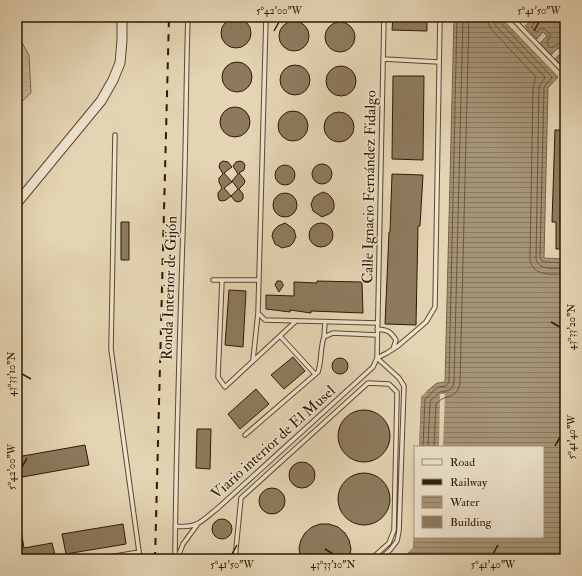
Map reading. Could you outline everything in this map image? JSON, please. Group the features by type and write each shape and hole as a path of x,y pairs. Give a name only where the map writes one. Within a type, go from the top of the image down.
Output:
{"street":[{"path":"17,203 101,101 113,80 120,63 122,17"}],"lane":[{"name":"Ronda Interior de Gijón","path":"176,559 175,526 188,17"},
{"path":"253,361 258,313 266,17"},
{"name":"Calle Ignacio Fernández Fidalgo","path":"376,358 384,17"},
{"path":"380,559 397,541 399,531 404,386 400,378 376,358 388,353 426,322 435,307 440,17"},
{"path":"511,17 565,72"},
{"path":"383,59 439,62"},
{"path":"115,135 111,349 140,559"},
{"path":"213,280 258,280"},
{"path":"222,280 218,377 225,387 296,321"},
{"path":"258,313 265,320 378,323"},
{"path":"245,435 318,372 325,322"},
{"path":"377,329 390,332 396,340 393,349"},
{"path":"324,337 333,333 377,335"},
{"path":"280,336 315,374"},
{"name":"Viario interior de El Musel","path":"197,524 218,508 373,367 376,358"},
{"path":"235,559 241,498 368,383 389,384 397,392 394,530 389,543 371,559"},
{"path":"175,526 187,527 197,524"},
{"path":"176,559 183,544 197,524"},
{"path":"98,559 139,552"}],"shaded area":[{"path":"17,25 21,41 29,55 31,93 17,106"}],"water":[{"path":"454,17 500,17 558,77 548,88 544,258 565,259 565,559 401,559 413,548 414,532 414,538 544,538 544,446 419,446 421,396 437,383 445,382"},
{"path":"529,17 565,17 565,69 555,59 562,52 558,48 551,55 540,43 547,36 543,32 537,39 525,26 532,20"}],"pier":[{"path":"424,391 427,391 421,397 419,446 417,446 419,396"},
{"path":"440,394 445,394 443,446 439,446"},
{"path":"414,516 413,548 401,559 399,559 411,547"}],"building":[{"path":"393,17 427,17 427,31 392,30"},
{"path":"236,18 242,19 250,27 250,39 242,47 236,48 230,47 222,39 221,33 222,27 230,19"},
{"path":"294,21 300,22 308,30 308,42 300,50 294,51 288,50 280,42 279,36 280,30 288,22"},
{"path":"340,22 346,23 354,31 354,43 346,51 340,52 334,51 326,43 325,37 326,31 334,23"},
{"path":"237,62 243,63 251,71 251,83 243,91 237,92 231,91 223,83 222,77 223,71 231,63"},
{"path":"295,65 301,66 309,74 309,86 301,94 295,95 289,94 281,86 280,80 281,74 289,66"},
{"path":"341,66 347,67 355,75 355,87 347,95 341,96 335,95 327,87 326,81 327,75 335,67"},
{"path":"393,76 424,76 423,160 392,159"},
{"path":"235,107 241,108 249,116 249,128 241,136 235,137 229,136 221,128 220,122 221,116 229,108"},
{"path":"293,111 299,112 307,120 307,132 299,140 293,141 287,140 279,132 278,126 279,120 287,112"},
{"path":"339,112 345,113 353,121 353,133 345,141 339,142 333,141 325,133 324,127 325,121 333,113"},
{"path":"555,130 565,130 565,249 556,249 556,222 552,222"},
{"path":"223,161 228,162 232,167 224,173 232,182 224,188 231,196 222,201 219,200 218,193 222,188 219,178 223,174 219,167 220,163"},
{"path":"240,161 245,165 244,170 239,173 245,182 239,189 243,194 243,199 238,202 231,196 238,189 232,181 238,174 233,166 236,162"},
{"path":"318,164 326,164 332,170 332,178 326,184 318,184 312,178 312,170"},
{"path":"281,165 289,165 295,171 295,179 289,185 281,185 275,179 275,171"},
{"path":"392,174 423,175 420,226 418,226 416,325 385,324"},
{"path":"323,192 331,197 334,208 332,212 322,217 313,211 311,204 314,197"},
{"path":"285,193 293,197 297,205 293,213 285,217 277,213 273,205 277,197"},
{"path":"121,222 129,222 129,260 121,260"},
{"path":"285,223 294,230 296,237 290,246 282,248 275,244 272,236 273,232 278,226"},
{"path":"321,223 329,227 333,235 329,243 321,247 313,243 309,235 313,227"},
{"path":"277,281 281,281 283,284 279,292 275,285"},
{"path":"317,281 362,282 363,313 311,311 311,313 266,309 266,295 294,296 294,282 317,283"},
{"path":"229,290 246,291 243,347 225,345"},
{"path":"293,357 305,371 284,389 271,375"},
{"path":"340,358 346,360 348,366 346,372 340,374 334,372 332,366 334,360"},
{"path":"256,389 269,404 240,429 228,414"},
{"path":"364,410 374,412 382,418 388,426 390,436 388,446 382,454 374,460 364,462 354,460 346,454 340,446 338,436 340,426 346,418 354,412"},
{"path":"197,429 211,429 210,469 196,468"},
{"path":"85,445 89,465 17,478 17,457"},
{"path":"302,462 311,466 315,475 311,484 302,488 293,484 289,475 293,466"},
{"path":"364,473 374,475 382,481 388,489 390,499 388,509 382,517 374,523 364,525 354,523 346,517 340,509 338,499 340,489 346,481 354,475"},
{"path":"272,488 281,492 285,501 281,510 272,514 263,510 259,501 263,492"},
{"path":"218,519 226,519 232,525 232,533 226,539 218,539 212,533 212,525"},
{"path":"17,524 20,524 24,548 52,543 56,559 17,559"},
{"path":"123,524 126,544 66,554 62,534"},
{"path":"320,524 329,524 338,527 345,533 349,540 351,549 349,559 302,559 299,548 301,540 305,533 312,527"}],"railway":[{"path":"155,559 169,17"}]}
